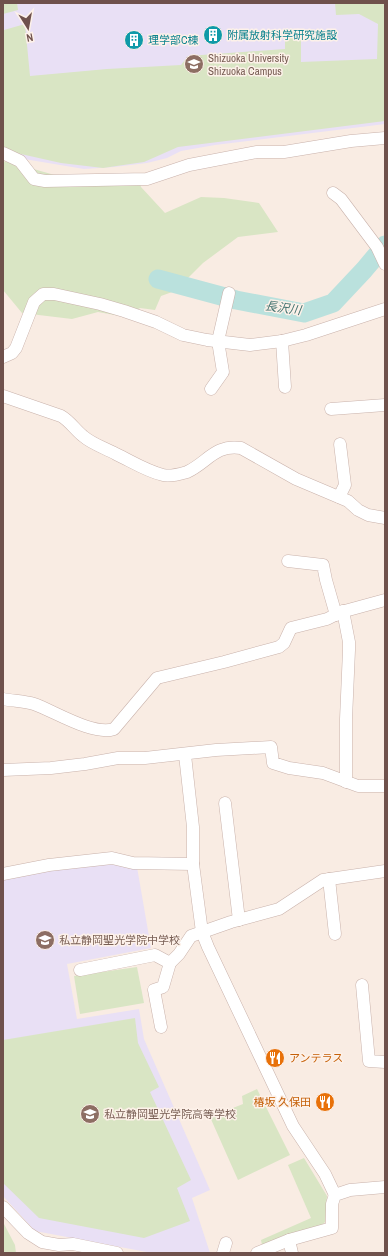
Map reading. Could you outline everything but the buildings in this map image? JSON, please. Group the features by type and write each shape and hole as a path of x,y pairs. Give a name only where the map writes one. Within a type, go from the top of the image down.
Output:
{"street":[{"path":"3,153 20,161 34,179 45,181 147,179 189,165 257,152 284,152 351,141 385,138"},
{"path":"333,193 341,199 382,255"},
{"path":"3,357 12,353 16,348 27,316 34,302 43,294 54,294 100,304 156,322 182,335 218,341 250,344 282,341 306,335 385,309"},
{"path":"211,389 223,372 218,341 228,298"},
{"path":"282,341 285,387"},
{"path":"3,396 68,419 84,437 164,476 178,475 188,471 220,450 233,446 241,448 296,479 348,501 358,510 368,515 385,518"},
{"path":"331,409 385,405"},
{"path":"339,497 345,485 340,444"},
{"path":"288,561 324,565 326,580 349,642 346,719 346,782"},
{"path":"3,699 33,704 76,724 109,731 114,729 157,678 279,647 284,643 291,628 327,619 339,613 385,600"},
{"path":"3,770 71,766 118,758 146,758 186,755 216,750 271,747 273,763 289,768 322,774 358,786 385,786"},
{"path":"186,755 193,827 193,864 202,932 294,1126 325,1174 334,1195 332,1204 332,1228 289,1240 257,1253"},
{"path":"225,803 239,920"},
{"path":"3,874 49,865 112,858 133,863 193,864"},
{"path":"161,1027 154,990 163,987 170,963 179,954 191,936 239,920 279,909 324,880 385,871"},
{"path":"329,879 335,934"},
{"path":"80,970 155,956 170,963"},
{"path":"362,985 369,1061 385,1062"},
{"path":"334,1195 350,1190 385,1187"},
{"path":"3,1207 28,1233 42,1242 59,1245 73,1244 117,1253"},
{"path":"289,1240 292,1253"}],"shaded area":[{"name":"Shizuoka University Shizuoka Campus","path":"3,3 385,3 385,124 215,145 181,151 167,158 147,163 114,167 84,169 24,159 3,152"},
{"name":"私立静岡聖光学院高等学校","path":"113,862 137,867 151,948 67,964 77,1019 139,1009 144,1039 210,1190 192,1198 210,1253 152,1253 35,1231 3,1196 3,878"}],"green space":[{"path":"3,3 17,3 18,10 3,14"},
{"name":"Shizuoka University Shizuoka Campus","path":"335,3 385,3 385,121 178,147 144,162 103,168 61,163 3,150 4,30 25,24 30,76 107,69 181,65 188,56 285,49 285,30 301,35 301,62 377,59 378,24 359,14 336,15"},
{"path":"3,161 58,176 138,178 141,187 165,213 201,197 224,198 259,203 278,232 238,237 203,263 175,291 161,296 155,310 140,308 126,317 98,312 72,319 22,313 3,290"},
{"path":"137,967 144,1003 80,1014 74,976"},
{"path":"135,1018 138,1043 159,1087 150,1092 191,1180 177,1188 190,1221 144,1238 39,1218 3,1183 3,1040"},
{"path":"257,1089 290,1155 238,1180 210,1117 243,1104 242,1096"},
{"path":"304,1158 327,1196 325,1222 320,1227 285,1235 262,1245 261,1240 311,1218 288,1165"},
{"path":"3,1222 15,1245 16,1253 3,1253"}],"waterway":[{"name":"長沢川","path":"158,279 236,300 304,313 333,303 385,245"}],"place":[{"name":"附属放射科学研究施設","path":"213,35"},
{"name":"理学部C棟","path":"134,40"},
{"name":"Shizuoka University Shizuoka Campus","path":"194,64"},
{"name":"私立静岡聖光学院中学校","path":"45,940"},
{"name":"アンテラス","path":"275,1058"},
{"name":"椿坂 久保田","path":"325,1102"},
{"name":"私立静岡聖光学院高等学校","path":"90,1114"}]}
